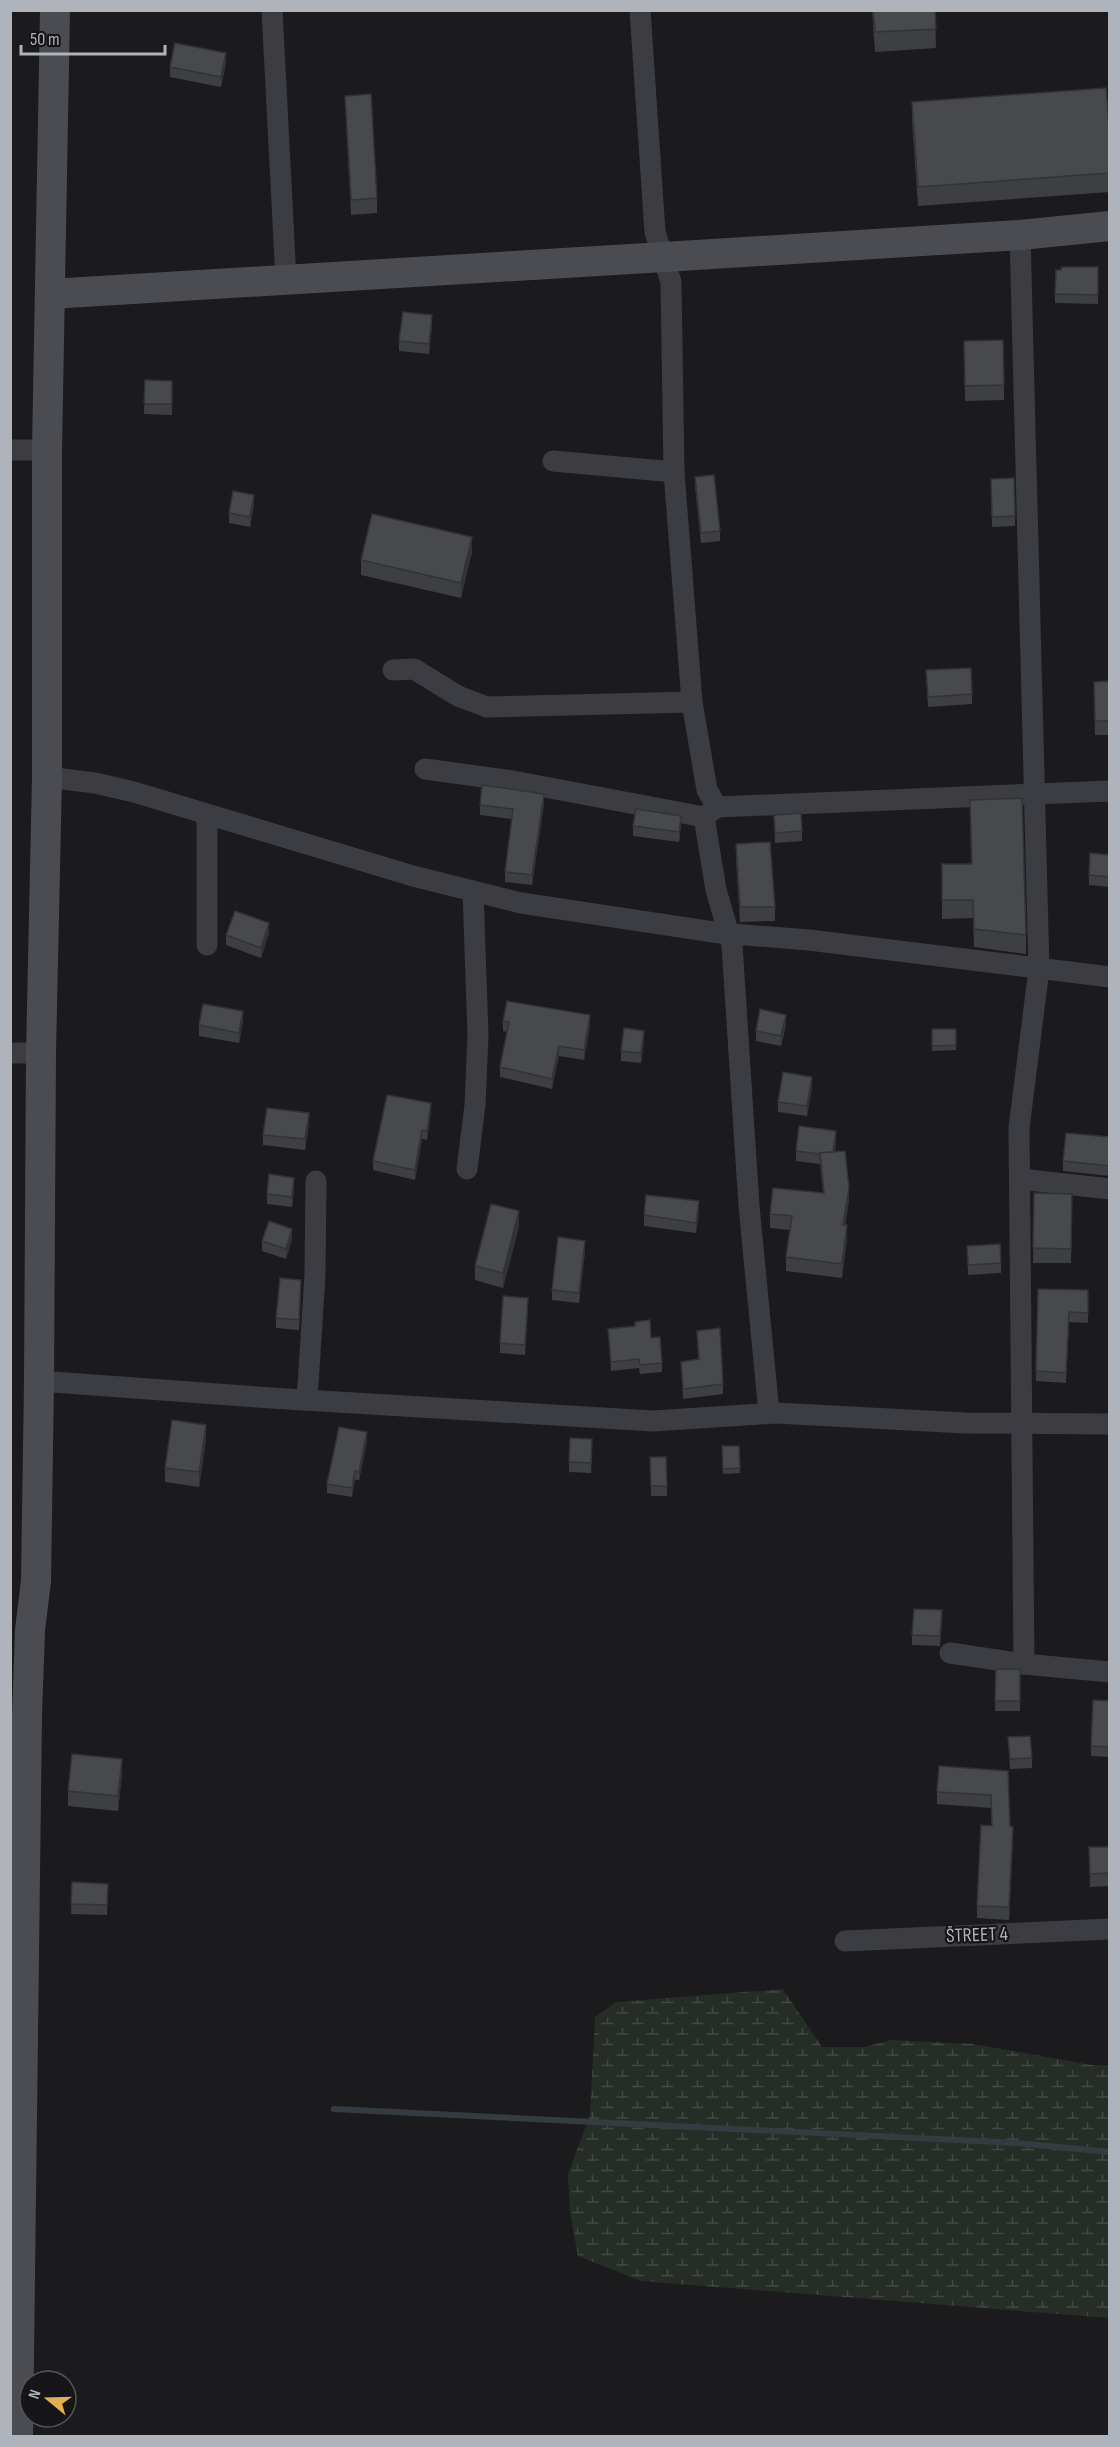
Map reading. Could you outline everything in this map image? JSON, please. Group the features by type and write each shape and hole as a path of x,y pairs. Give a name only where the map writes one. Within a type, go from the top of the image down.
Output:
{"street":[{"path":"18,2436 27,1715 30,1630 36,1581 41,1053 47,777 47,450 55,10"},
{"path":"272,10 286,280"},
{"path":"640,10 655,232 671,282 674,472 692,702 711,812 716,890 732,945 749,1206 769,1413"},
{"path":"50,294 1020,235 1110,226"},
{"path":"1020,235 1037,793 1039,969 1019,1128 1024,1664"},
{"path":"10,450 47,450"},
{"path":"553,461 674,472"},
{"path":"393,670 414,669 458,696 487,707 692,702"},
{"path":"425,769 711,812 1037,793 1110,791"},
{"path":"47,777 95,783 521,903 728,933 809,940 1110,977"},
{"path":"207,815 207,945"},
{"path":"467,1169 475,1105 478,1035 473,891"},
{"path":"10,1053 41,1053"},
{"path":"1020,1179 1110,1189"},
{"path":"307,1400 315,1275 316,1181"},
{"path":"39,1381 653,1421 769,1413 1020,1424 1110,1424"},
{"path":"951,1653 1024,1664 1110,1672"},
{"name":"S̄TREET 4","path":"845,1941 1110,1929"}],"green space":[{"path":"783,1989 822,2047 864,2047 891,2040 974,2044 1091,2065 1109,2065 1109,2318 641,2281 578,2256 570,2212 568,2174 590,2115 595,2017 616,2002"}],"building":[{"path":"873,10 935,10 936,29 875,32"},
{"path":"175,43 226,53 221,77 170,67"},
{"path":"1106,88 1110,173 918,187 912,102"},
{"path":"371,94 377,198 351,200 345,96"},
{"path":"1061,267 1098,267 1098,295 1055,294 1056,270 1061,270"},
{"path":"403,312 432,315 429,344 399,341"},
{"path":"1003,340 1004,385 965,386 964,341"},
{"path":"145,380 172,381 172,404 144,404"},
{"path":"714,475 720,531 701,533 695,477"},
{"path":"1014,478 1015,516 992,517 991,479"},
{"path":"233,491 254,495 250,517 229,513"},
{"path":"372,514 472,537 461,583 361,560"},
{"path":"971,668 972,694 928,697 926,670"},
{"path":"1110,681 1110,721 1095,721 1094,682"},
{"path":"482,785 544,794 532,875 505,872 513,809 480,805"},
{"path":"1022,798 1026,935 974,929 973,900 942,900 942,864 972,864 970,800"},
{"path":"636,809 681,816 679,832 633,826"},
{"path":"801,813 802,831 775,833 774,815"},
{"path":"770,842 775,907 740,907 736,844"},
{"path":"1090,853 1110,855 1110,877 1089,875"},
{"path":"235,911 269,923 261,948 226,935"},
{"path":"507,1001 590,1015 584,1050 559,1046 552,1079 500,1067 509,1022 503,1021"},
{"path":"203,1004 243,1011 239,1033 199,1025"},
{"path":"760,1009 786,1015 781,1036 756,1031"},
{"path":"624,1028 644,1031 641,1053 621,1051"},
{"path":"932,1029 956,1029 956,1045 932,1046"},
{"path":"783,1072 812,1077 807,1106 778,1102"},
{"path":"387,1095 431,1103 427,1131 422,1130 415,1170 373,1161"},
{"path":"267,1108 309,1113 305,1139 263,1135"},
{"path":"799,1126 836,1131 833,1152 820,1154 796,1151"},
{"path":"1066,1133 1110,1137 1110,1166 1063,1161"},
{"path":"845,1151 849,1187 843,1225 847,1225 842,1264 786,1257 792,1216 770,1214 773,1188 824,1193 820,1153"},
{"path":"269,1174 294,1178 292,1197 267,1194"},
{"path":"1034,1193 1072,1194 1071,1249 1033,1248"},
{"path":"646,1195 699,1201 696,1223 644,1215"},
{"path":"491,1204 519,1211 503,1273 475,1266"},
{"path":"269,1221 292,1229 286,1249 262,1241"},
{"path":"558,1237 585,1241 579,1293 552,1290"},
{"path":"1000,1244 1001,1263 968,1265 967,1246"},
{"path":"280,1278 301,1280 299,1320 276,1318"},
{"path":"1038,1289 1088,1290 1088,1313 1069,1312 1066,1373 1036,1371"},
{"path":"503,1296 528,1298 525,1345 500,1343"},
{"path":"650,1320 651,1338 660,1337 662,1363 640,1365 639,1359 611,1362 608,1329 635,1326 635,1322"},
{"path":"720,1328 723,1384 683,1389 681,1362 699,1359 697,1331"},
{"path":"172,1420 206,1425 199,1472 165,1468"},
{"path":"339,1427 367,1432 359,1472 355,1471 352,1488 327,1484"},
{"path":"570,1438 592,1439 591,1463 569,1462"},
{"path":"722,1446 739,1446 740,1468 723,1469"},
{"path":"650,1457 666,1457 667,1486 651,1486"},
{"path":"914,1609 942,1610 940,1636 912,1635"},
{"path":"996,1669 1020,1669 1020,1701 995,1701"},
{"path":"1093,1700 1110,1701 1110,1747 1091,1746"},
{"path":"1030,1736 1032,1758 1010,1759 1008,1737"},
{"path":"72,1754 122,1759 118,1796 68,1791"},
{"path":"939,1766 1008,1771 1010,1826 1013,1827 1009,1907 977,1906 981,1825 992,1826 991,1795 937,1792"},
{"path":"1089,1847 1110,1847 1110,1873 1090,1874"},
{"path":"72,1882 108,1884 107,1905 71,1904"}],"waterway":[{"path":"334,2109 1017,2143 1110,2152"}]}
